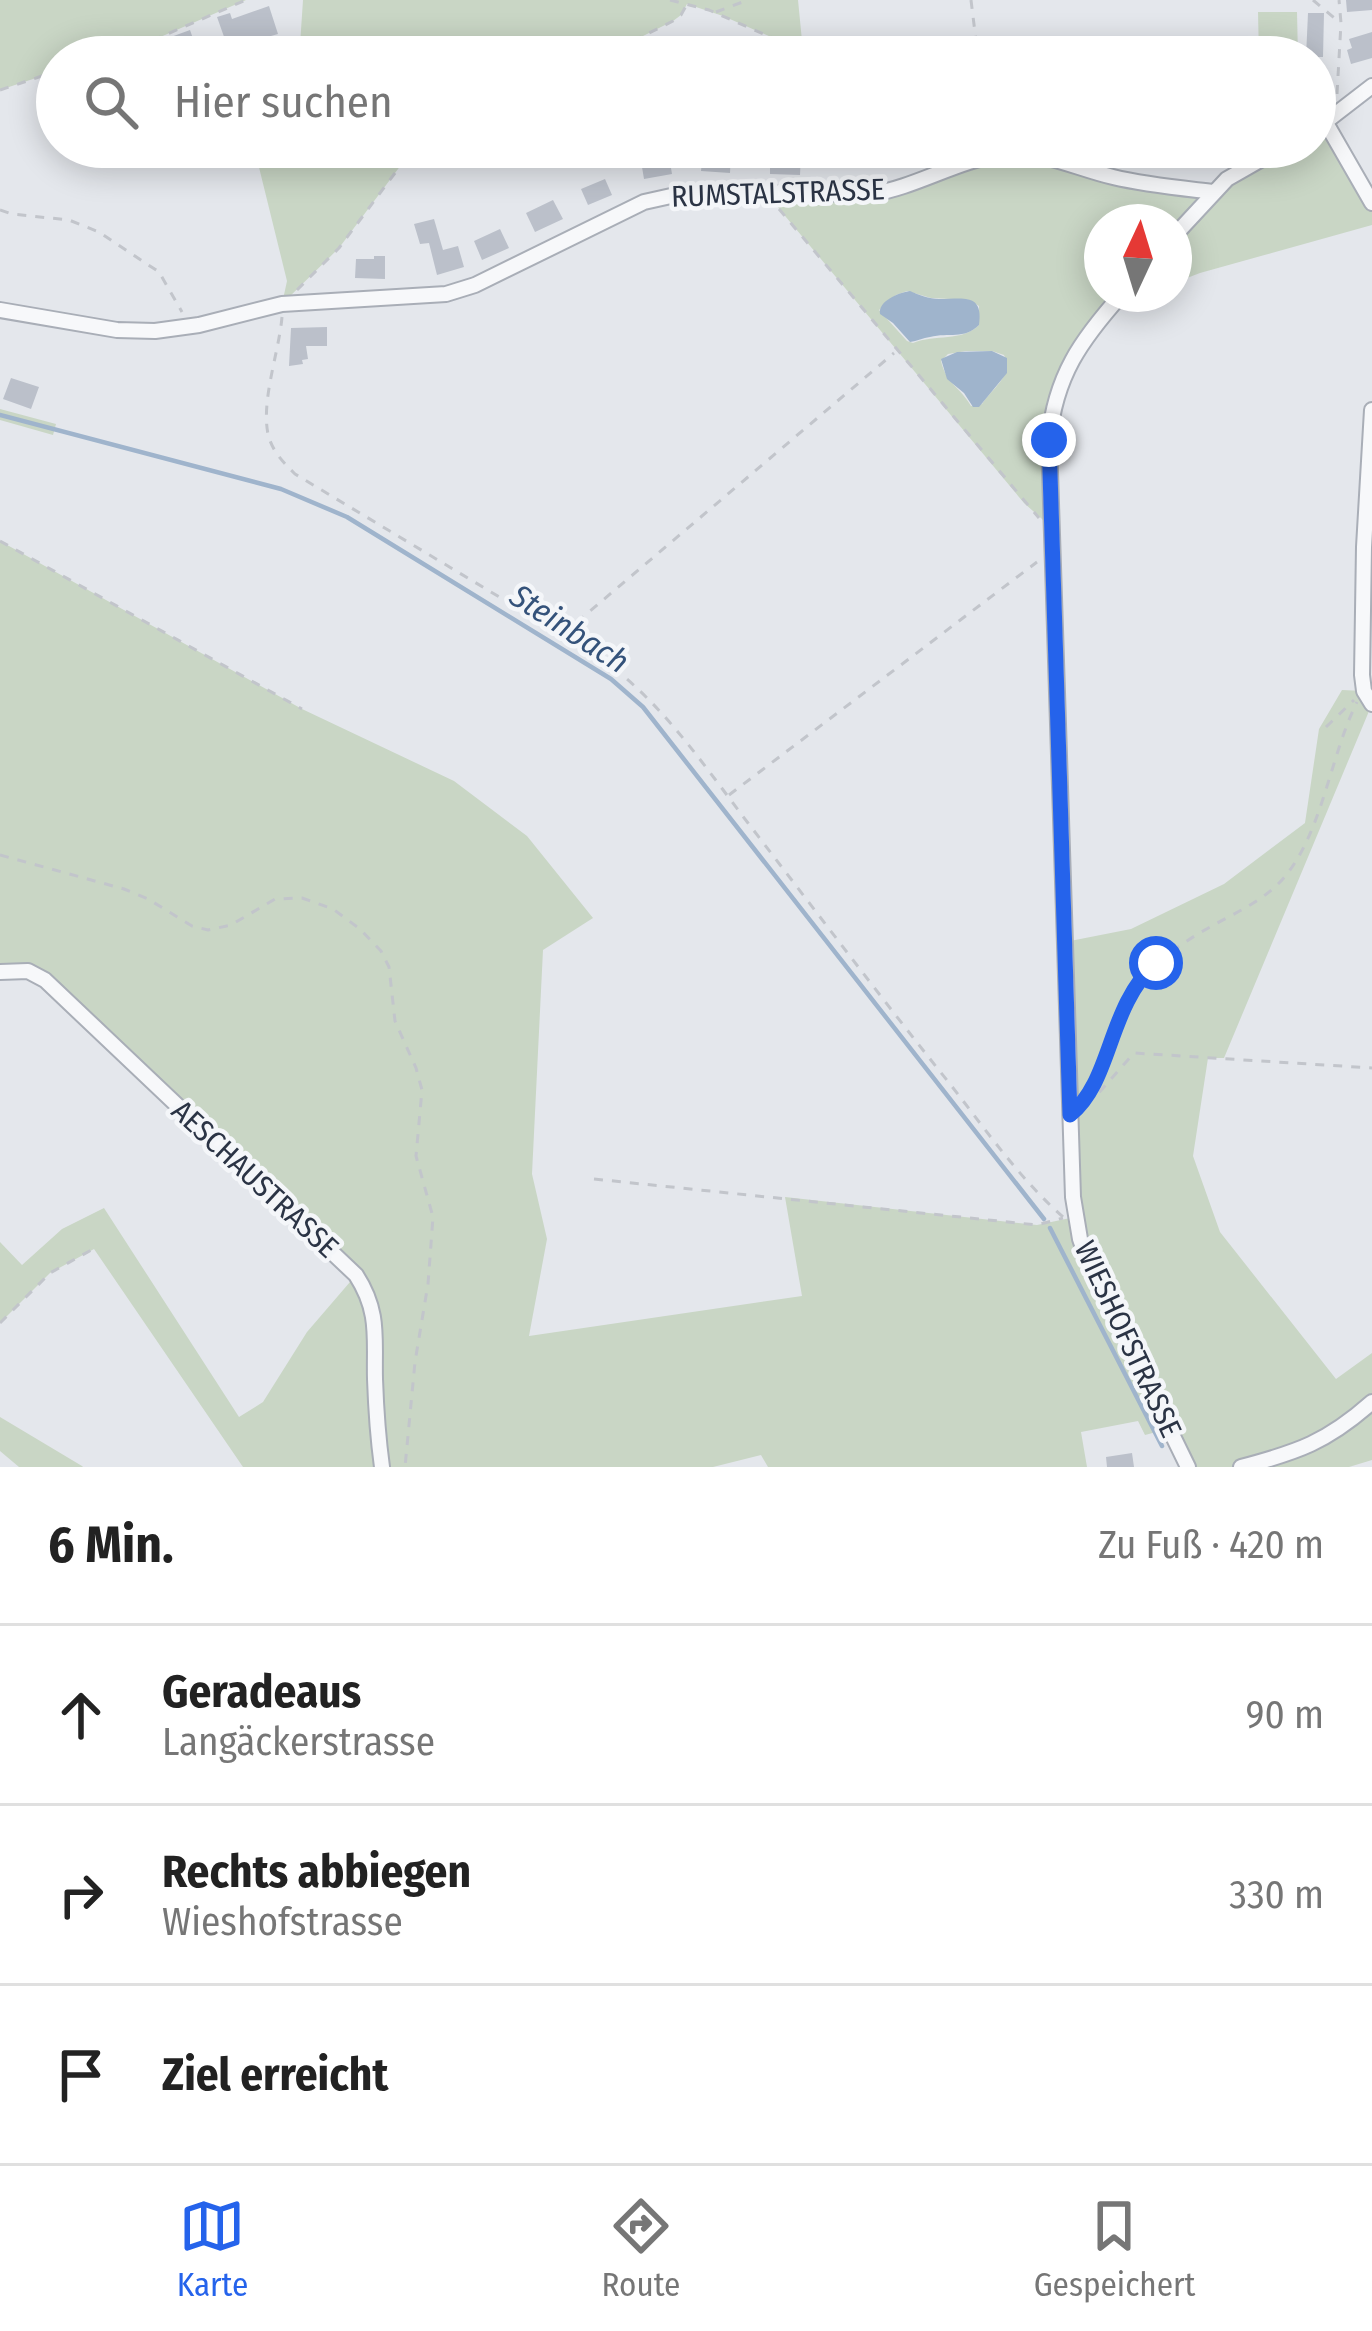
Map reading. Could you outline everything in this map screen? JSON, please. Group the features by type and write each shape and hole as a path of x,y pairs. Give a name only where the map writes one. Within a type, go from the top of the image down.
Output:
{"street":[{"path":"1336,115 1372,86"},
{"path":"1336,142 1372,203"},
{"name":"RUMSTALSTRASSE","path":"0,310 117,330 155,331 187,328 282,304 456,292 656,198 689,192 883,193 956,168"},
{"name":"RUMSTALSTRASSE","path":"1082,168 1131,181 1214,192"},
{"path":"1192,216 1244,168"},
{"name":"WIESHOFSTRASSE","path":"1107,312 1082,342 1058,390 1049,440 1076,1110 1075,1217 1083,1250 1188,1467"},
{"path":"1368,698 1362,675 1372,410"},
{"name":"AESCHAUSTRASSE","path":"0,972 28,971 53,987 356,1275 376,1324 375,1396 382,1467"},
{"path":"1241,1467 1316,1444 1372,1402"}],"path":[{"path":"160,36 246,0"},
{"path":"670,0 767,36"},
{"path":"714,13 748,0"},
{"path":"971,0 976,36"},
{"path":"1313,0 1341,23"},
{"path":"1336,86 1339,0"},
{"path":"643,36 673,21 687,4"},
{"path":"0,90 36,78"},
{"path":"399,168 339,248 282,304 268,415 268,435 278,457 295,474 609,664 636,686 1034,1190 1064,1218 1037,1225 594,1179"},
{"path":"766,194 1024,503 1052,526"},
{"path":"0,210 69,220 99,232 159,272 187,328"},
{"path":"561,635 896,351"},
{"path":"0,541 302,709"},
{"path":"727,796 1052,552"},
{"path":"1326,728 1368,698"},
{"path":"1076,1110 1091,1092 1122,1010 1144,975 1177,947 1263,897 1292,867 1352,712 1368,698"},
{"path":"0,855 124,889 208,931 231,925 274,898 302,898 353,923 385,956 394,1022 422,1090 416,1156 433,1228 405,1467"},
{"path":"1076,1110 1100,1092 1132,1053 1372,1068"},
{"path":"0,1323 50,1274 94,1249"}],"green space":[{"path":"0,0 246,0 163,36 36,36 36,78 0,90"},
{"path":"303,0 798,0 802,36 769,36 687,4 673,21 643,36 301,36"},
{"path":"1258,12 1297,12 1298,36 1259,36"},
{"path":"1336,140 1372,203 1372,225 1192,276 1192,204 1084,204 1084,312 1106,312 1089,332 1052,412 1051,527 1024,503 766,193 860,195 954,168 1080,168 1213,192 1250,168 1336,168","holes":["907,291 969,300 979,306 979,325 956,336 913,343 879,310","966,351 1004,355 1004,375 982,404 971,406 946,375 941,361 948,354"]},
{"path":"259,168 399,168 339,248 282,304 287,281"},
{"path":"0,409 56,424 53,435 0,420"},
{"path":"0,541 302,709 454,781 527,836 593,918 543,950 532,1174 547,1239 529,1336 802,1296 785,1197 1037,1225 1075,1217 1065,942 1131,929 1224,884 1305,823 1319,729 1342,690 1364,691 1372,704 1224,1058 1208,1058 1193,1156 1220,1232 1336,1379 1372,1353 1372,1460 1349,1467 1188,1467 1168,1429 1145,1435 1138,1421 1081,1432 1087,1467 768,1467 761,1455 713,1467 243,1467 94,1249 50,1273 0,1323 0,1242 22,1265 62,1229 104,1208 239,1417 263,1402 307,1332 356,1275 45,980 0,972"},
{"path":"0,1417 83,1467 19,1467 0,1451"}],"water":[{"path":"910,291 975,302 979,325 962,334 910,342 880,309"},
{"path":"992,351 1007,358 1007,373 979,407 973,407 947,379 941,359 957,352"}],"building":[{"path":"1346,0 1372,0 1372,10 1347,12"},
{"path":"269,6 278,34 224,36 217,17 230,13 232,19"},
{"path":"1308,13 1324,13 1323,36 1307,36"},
{"path":"1372,32 1372,58 1351,64 1349,39"},
{"path":"642,168 671,168 672,174 644,179"},
{"path":"701,168 730,168 730,173"},
{"path":"770,168 800,168 800,175 770,174"},
{"path":"605,179 612,195 588,205 581,189"},
{"path":"553,200 563,219 535,232 526,213"},
{"path":"434,219 443,250 458,246 464,267 437,275 429,243 420,244 414,224"},
{"path":"500,229 509,248 482,260 474,241"},
{"path":"385,256 385,279 355,278 356,259"},
{"path":"327,327 327,346 306,346 308,359 289,366 291,328"},
{"path":"11,378 39,387 31,409 3,399"},
{"path":"1132,1453 1134,1467 1107,1467 1106,1457"}],"waterway":[{"name":"Steinbach","path":"0,415 281,489 347,517 611,679 643,707 1044,1219"},
{"name":"Steinbach","path":"1050,1228 1162,1446"}],"route":[{"path":"1049,440 1070,1115 1086,1101 1122,1010 1156,963"}]}
